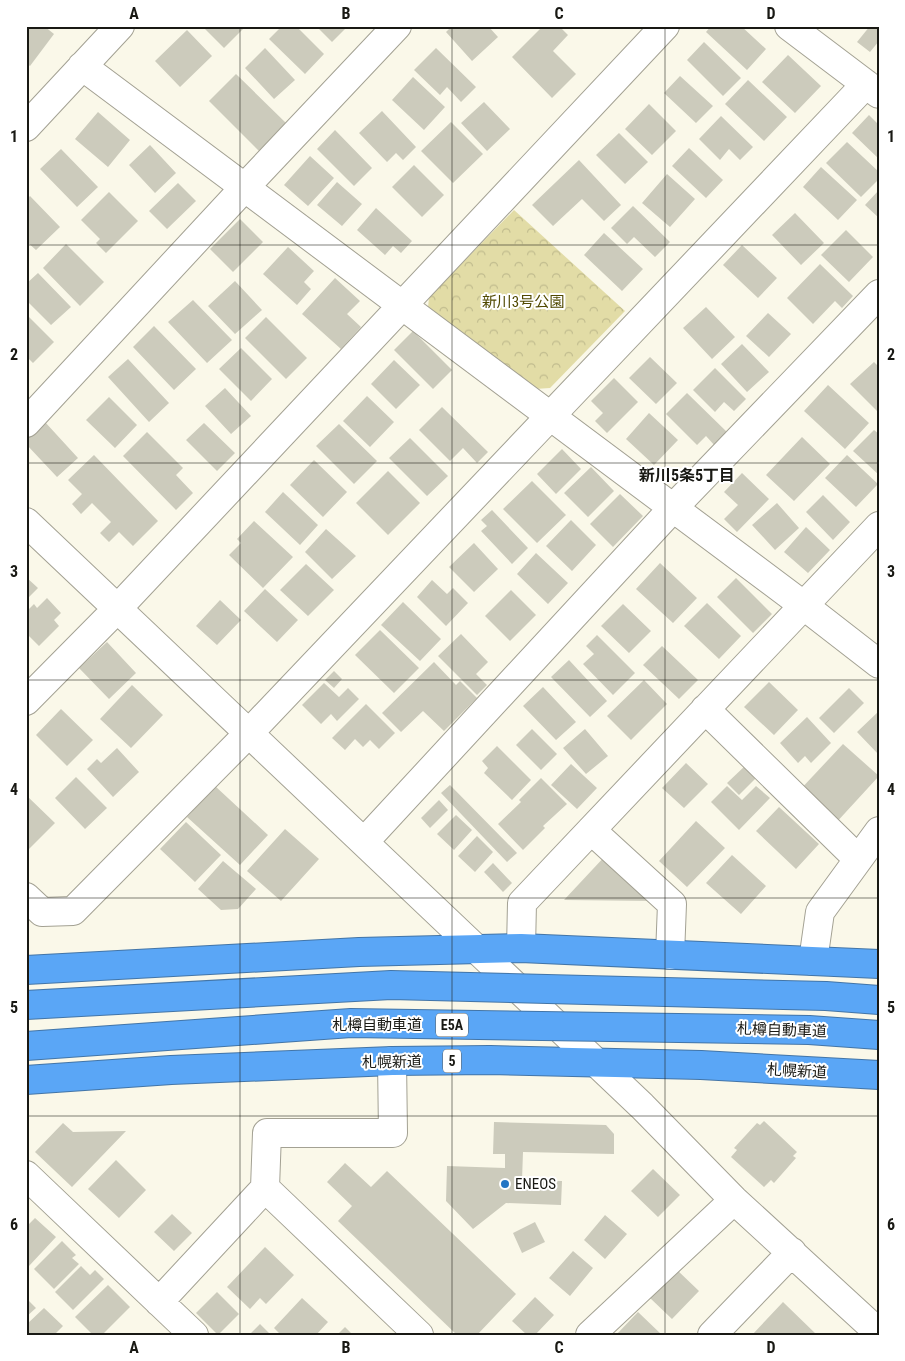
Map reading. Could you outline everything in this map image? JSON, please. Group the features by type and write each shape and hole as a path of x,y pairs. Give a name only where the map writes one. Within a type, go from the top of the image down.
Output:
{"highway":[{"path":"26,970 359,952 521,948 879,964"},
{"path":"26,1005 391,985 826,996 879,1000"},
{"name":"札樽自動車道","path":"26,1046 351,1023 809,1030 879,1035"},
{"name":"札幌新道","path":"26,1080 171,1070 392,1061 490,1060 701,1065 879,1075"}],"street":[{"path":"26,127 120,26"},
{"path":"26,423 245,187 398,26"},
{"path":"26,701 117,608 666,26"},
{"path":"26,897 42,912 73,911 249,733 549,415 872,89 789,26"},
{"path":"82,66 803,605 879,664"},
{"path":"364,842 673,508 879,294"},
{"path":"26,522 642,1106 734,1200 879,1333"},
{"path":"521,948 522,903 879,526"},
{"path":"705,709 858,859"},
{"path":"591,830 672,904 670,955"},
{"path":"813,961 820,912 879,831"},
{"path":"159,1302 265,1188 267,1133 393,1132 392,1061"},
{"path":"26,1175 194,1335"},
{"path":"265,1188 419,1335"},
{"path":"590,1335 734,1200"},
{"path":"712,1335 792,1252"}],"green space":[{"name":"新川3号公園","path":"514,210 625,311 550,388 535,389 428,308 429,297"}],"building":[{"path":"26,26 44,26 54,34 30,66 26,63"},
{"path":"202,26 242,26 244,28 224,48"},
{"path":"282,26 296,26 324,54 305,74 269,39"},
{"path":"316,26 348,26 332,42"},
{"path":"452,26 488,26 498,37 472,61 446,32"},
{"path":"543,26 559,26 568,35 553,51 576,74 552,98 512,57"},
{"path":"711,26 741,26 766,49 747,70 706,32"},
{"path":"870,26 879,26 879,41 870,52 857,42"},
{"path":"187,30 212,56 180,87 155,61"},
{"path":"704,42 741,78 723,96 687,60"},
{"path":"265,48 295,80 274,99 245,68"},
{"path":"436,48 476,87 461,102 447,87 440,95 414,70"},
{"path":"788,55 821,86 795,113 762,82"},
{"path":"236,74 286,123 259,151 209,101"},
{"path":"680,76 713,106 696,123 664,93"},
{"path":"413,77 445,107 424,130 392,100"},
{"path":"748,80 787,117 764,141 725,104"},
{"path":"484,102 510,129 487,151 461,123"},
{"path":"649,104 676,131 652,155 625,129"},
{"path":"382,111 416,147 403,160 396,153 387,162 359,133"},
{"path":"98,112 130,140 108,167 75,139"},
{"path":"869,115 879,125 879,159 852,133"},
{"path":"721,116 753,147 740,160 729,149 720,160 699,139"},
{"path":"451,122 483,154 453,183 421,151"},
{"path":"335,130 372,168 354,186 317,149"},
{"path":"619,133 648,162 625,184 596,155"},
{"path":"847,142 879,172 879,179 861,197 826,163"},
{"path":"150,145 176,173 155,193 129,165"},
{"path":"689,148 723,180 706,198 672,166"},
{"path":"61,149 98,187 77,207 40,169"},
{"path":"310,156 334,178 308,206 284,185"},
{"path":"579,160 621,205 604,221 582,199 553,226 532,205"},
{"path":"414,165 444,195 422,217 392,187"},
{"path":"821,167 857,200 838,220 803,187"},
{"path":"667,174 695,199 670,227 642,203"},
{"path":"337,182 362,204 342,226 317,205"},
{"path":"178,183 196,201 167,229 149,211"},
{"path":"879,190 879,218 865,205"},
{"path":"109,192 138,221 106,253 96,243 100,239 81,220"},
{"path":"30,196 60,227 36,250 26,241 26,200"},
{"path":"633,206 670,242 655,257 634,237 627,244 611,228"},
{"path":"376,208 412,241 401,253 393,246 385,255 357,230"},
{"path":"795,213 824,243 801,265 772,235"},
{"path":"240,219 263,242 233,272 210,249"},
{"path":"846,230 873,257 849,282 821,255"},
{"path":"604,233 643,269 622,291 584,255"},
{"path":"66,244 104,282 80,306 43,268"},
{"path":"742,245 777,278 758,298 723,265"},
{"path":"288,247 314,271 304,282 311,289 297,305 263,274"},
{"path":"820,264 853,296 842,308 835,301 813,324 787,298"},
{"path":"38,273 71,307 51,325 26,300 26,284"},
{"path":"335,278 360,301 347,314 361,327 341,349 302,314"},
{"path":"235,281 262,310 235,334 208,306"},
{"path":"193,300 232,340 207,363 168,322"},
{"path":"706,307 735,337 712,359 683,328"},
{"path":"768,313 791,334 769,357 746,336"},
{"path":"26,314 54,342 33,363 26,356"},
{"path":"266,317 307,358 286,379 245,338"},
{"path":"154,326 196,369 174,390 133,347"},
{"path":"413,331 452,370 433,389 394,350"},
{"path":"742,344 769,372 747,392 721,364"},
{"path":"241,348 272,379 251,401 219,369"},
{"path":"650,357 677,383 656,404 629,378"},
{"path":"128,359 169,403 149,422 108,377"},
{"path":"394,360 420,385 396,409 371,384"},
{"path":"874,362 879,367 879,413 850,384"},
{"path":"715,368 746,399 734,411 724,402 715,412 693,390"},
{"path":"614,378 638,402 607,433 595,421 603,413 591,401"},
{"path":"828,385 869,423 845,449 804,411"},
{"path":"225,388 251,416 231,434 205,406"},
{"path":"687,393 729,434 716,447 706,436 697,445 666,414"},
{"path":"367,396 394,422 370,447 343,421"},
{"path":"109,397 137,425 115,448 86,420"},
{"path":"442,407 488,452 477,463 463,448 450,461 419,430"},
{"path":"649,413 678,440 654,465 626,439"},
{"path":"45,422 78,458 57,477 26,444 26,440"},
{"path":"204,423 235,453 217,471 186,440"},
{"path":"339,424 377,461 354,484 316,446"},
{"path":"874,430 879,434 879,475 853,451"},
{"path":"147,432 183,468 176,475 193,493 176,510 123,456"},
{"path":"802,437 830,464 794,501 766,475"},
{"path":"410,438 448,476 427,496 389,458"},
{"path":"562,449 581,469 556,494 537,474"},
{"path":"94,455 158,521 133,546 119,532 109,542 100,533 111,522 92,503 81,514 72,504 82,494 68,480"},
{"path":"847,455 878,484 856,507 825,478"},
{"path":"314,460 347,492 323,517 290,485"},
{"path":"591,467 614,491 588,517 564,493"},
{"path":"388,471 420,503 388,535 356,503"},
{"path":"742,473 769,499 737,532 724,519 738,505 724,492"},
{"path":"532,481 566,515 537,543 503,509"},
{"path":"283,492 318,525 300,545 265,512"},
{"path":"620,494 643,516 613,547 590,524"},
{"path":"823,495 850,522 833,540 806,512"},
{"path":"777,503 799,528 775,550 752,525"},
{"path":"492,510 528,548 512,564 481,531 487,526 481,520"},
{"path":"571,520 596,545 572,571 546,546"},
{"path":"254,521 293,557 263,588 229,555 241,543 237,539"},
{"path":"806,527 830,550 808,573 784,552"},
{"path":"326,529 356,556 332,579 305,552"},
{"path":"474,543 498,569 474,592 449,567"},
{"path":"536,553 568,583 548,604 517,574"},
{"path":"660,563 697,598 673,623 636,589"},
{"path":"306,564 334,590 308,616 280,590"},
{"path":"26,577 38,588 26,600"},
{"path":"736,578 772,614 753,633 717,597"},
{"path":"432,580 447,594 453,588 468,603 446,626 417,597"},
{"path":"265,589 298,620 277,642 244,611"},
{"path":"511,590 536,615 510,641 485,616"},
{"path":"47,598 61,613 54,620 59,626 39,646 26,633 26,612 34,604 37,608"},
{"path":"220,600 241,620 217,645 196,626"},
{"path":"403,602 441,639 420,661 381,625"},
{"path":"707,603 741,636 719,659 684,626"},
{"path":"623,604 651,631 629,653 601,626"},
{"path":"380,630 419,668 394,693 355,655"},
{"path":"461,634 488,662 476,674 487,685 477,695 438,656"},
{"path":"597,635 635,673 613,695 583,664 594,654 586,646"},
{"path":"107,642 136,673 109,699 79,668"},
{"path":"662,646 698,680 679,699 643,665"},
{"path":"569,660 607,701 590,717 551,677"},
{"path":"434,662 456,685 460,681 477,698 444,731 423,711 401,732 382,713"},
{"path":"334,671 342,679 334,688 325,680"},
{"path":"644,680 667,704 631,740 607,716"},
{"path":"769,682 798,710 774,735 744,707"},
{"path":"324,683 339,697 348,688 359,699 337,721 331,714 321,724 302,705"},
{"path":"132,685 163,715 131,748 100,719"},
{"path":"543,687 576,722 556,740 523,706"},
{"path":"849,688 864,703 834,733 819,718"},
{"path":"366,704 395,733 379,749 370,740 363,747 355,739 345,750 332,738"},
{"path":"61,709 93,740 67,766 36,735"},
{"path":"879,711 879,755 857,732"},
{"path":"807,717 831,743 811,763 805,756 798,763 780,743"},
{"path":"532,729 557,754 541,770 516,745"},
{"path":"585,729 608,756 586,774 563,748"},
{"path":"843,744 879,776 834,825 798,792"},
{"path":"497,746 531,780 512,800 484,773 488,768 482,761"},
{"path":"117,748 139,772 113,797 87,769 97,759 101,763"},
{"path":"686,763 708,784 684,808 662,788"},
{"path":"571,764 597,788 577,809 551,785"},
{"path":"746,765 758,776 739,795 727,783"},
{"path":"76,777 107,808 85,829 55,798"},
{"path":"541,778 567,804 543,826 545,828 523,850 498,824 521,802 519,800"},
{"path":"450,785 517,853 507,862 441,793"},
{"path":"215,786 268,835 240,865 187,817"},
{"path":"727,786 742,800 756,786 770,798 739,830 711,802"},
{"path":"26,795 55,823 28,850 26,848"},
{"path":"439,800 448,810 430,828 421,818"},
{"path":"779,807 819,844 796,869 756,831"},
{"path":"456,815 472,830 454,850 437,834"},
{"path":"696,821 725,848 687,887 659,861"},
{"path":"186,822 221,855 195,882 160,849"},
{"path":"285,829 319,859 281,901 247,871"},
{"path":"477,836 493,852 475,872 458,856"},
{"path":"607,854 657,901 564,900"},
{"path":"732,855 766,886 741,914 706,883"},
{"path":"223,861 256,889 238,909 221,910 198,889"},
{"path":"493,863 512,883 503,892 484,872"},
{"path":"764,1121 797,1152 793,1156 796,1158 774,1183 771,1180 764,1187 731,1157 737,1150 734,1148 757,1123 760,1125"},
{"path":"494,1122 606,1125 614,1134 614,1154 523,1152 522,1180 562,1181 561,1205 506,1203 473,1229 446,1201 447,1166 505,1168 505,1154 493,1154"},
{"path":"63,1123 73,1132 126,1131 72,1187 35,1152"},
{"path":"116,1160 146,1190 119,1218 88,1189"},
{"path":"345,1163 371,1187 387,1171 516,1294 477,1335 457,1335 338,1221 352,1206 327,1182"},
{"path":"653,1169 680,1195 658,1217 631,1191"},
{"path":"172,1214 192,1233 174,1251 154,1232"},
{"path":"605,1215 627,1234 605,1259 584,1240"},
{"path":"35,1218 56,1237 29,1266 26,1264 26,1227"},
{"path":"535,1222 545,1242 522,1253 513,1233"},
{"path":"62,1241 76,1255 72,1258 79,1264 54,1289 34,1269"},
{"path":"265,1247 294,1275 266,1304 260,1298 250,1309 227,1287"},
{"path":"573,1251 593,1268 570,1296 549,1278"},
{"path":"81,1266 90,1275 95,1270 104,1279 73,1310 55,1292"},
{"path":"676,1269 699,1291 672,1319 649,1297"},
{"path":"108,1285 130,1307 102,1335 93,1335 75,1317"},
{"path":"217,1292 239,1314 218,1335 196,1313"},
{"path":"535,1297 554,1315 535,1335 527,1335 512,1321"},
{"path":"26,1298 36,1308 26,1317"},
{"path":"302,1298 328,1322 316,1335 281,1335 274,1328"},
{"path":"783,1302 817,1335 752,1335"},
{"path":"44,1308 63,1326 54,1335 28,1335 26,1333 26,1325"},
{"path":"638,1312 662,1335 616,1335"},
{"path":"260,1324 271,1335 249,1335"},
{"path":"345,1327 353,1335 337,1335"}],"place":[{"name":"ENEOS","path":"505,1184"}],"district":[{"name":"新川5条5丁目","path":"687,475"}]}
